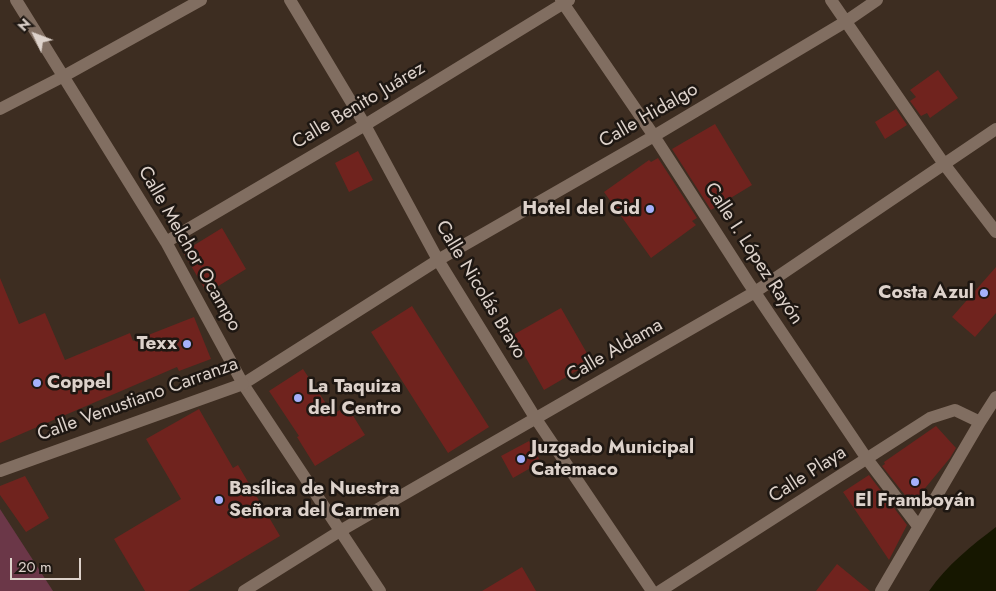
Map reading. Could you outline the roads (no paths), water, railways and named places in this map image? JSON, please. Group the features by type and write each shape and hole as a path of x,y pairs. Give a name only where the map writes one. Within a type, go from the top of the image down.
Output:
{"street":[{"name":"Calle Melchor Ocampo","path":"16,0 166,242 243,384 380,591"},
{"path":"0,109 64,76 201,0"},
{"name":"Calle Nicolás Bravo","path":"290,0 366,125 438,260 536,419 652,591"},
{"path":"831,0 944,164 996,232"},
{"name":"Calle Hidalgo","path":"438,260 654,136 845,22 877,0"},
{"name":"Calle Benito Juárez","path":"166,242 366,125 564,1"},
{"name":"Calle I. López Rayón","path":"564,1 867,459 918,526"},
{"name":"Calle Aldama","path":"244,591 340,530 755,292 996,130"},
{"name":"Calle Venustiano Carranza","path":"0,471 243,384 438,260"},
{"path":"881,591 996,397"},
{"name":"Calle Playa","path":"660,591 930,418 955,410 980,422"}],"place":[{"name":"Hotel del Cid","path":"650,209"},
{"name":"Costa Azul","path":"984,293"},
{"name":"Texx","path":"187,344"},
{"name":"Coppel","path":"37,383"},
{"name":"La Taquiza del Centro","path":"298,398"},
{"name":"Juzgado Municipal Catemaco","path":"521,459"},
{"name":"El Framboyán","path":"915,482"},
{"name":"Basílica de Nuestra Señora del Carmen","path":"219,500"}]}
